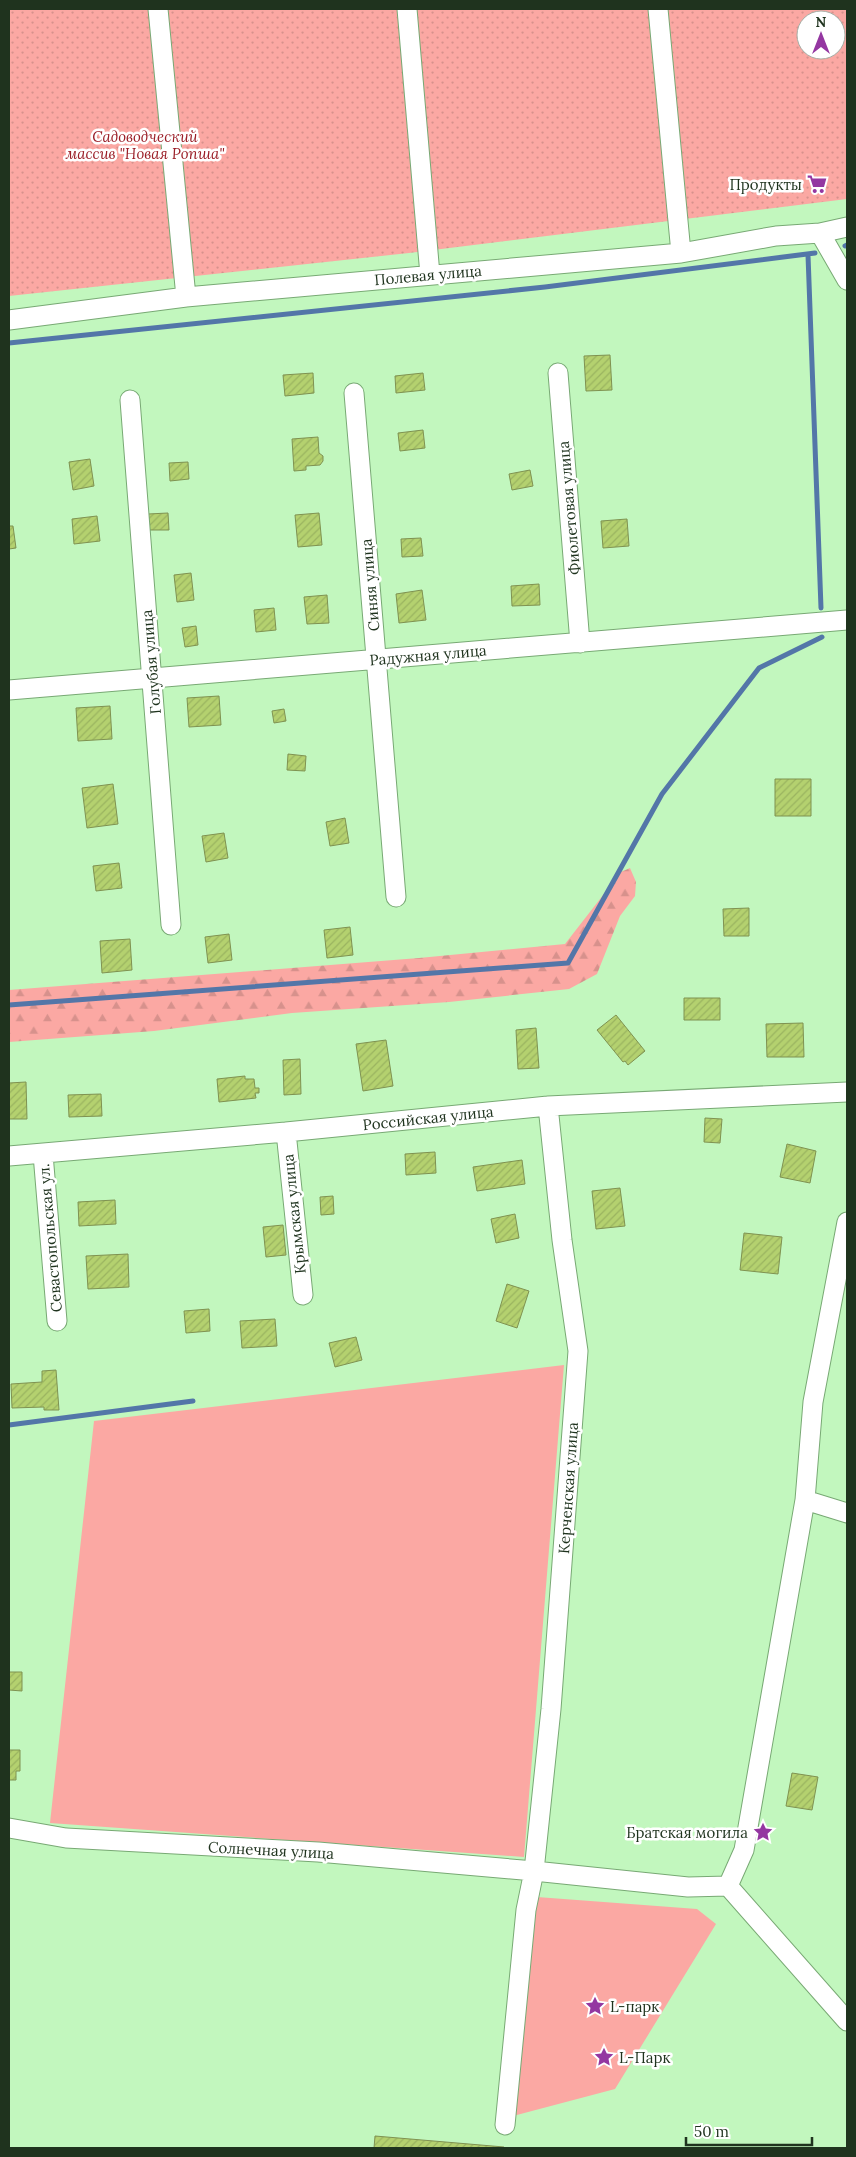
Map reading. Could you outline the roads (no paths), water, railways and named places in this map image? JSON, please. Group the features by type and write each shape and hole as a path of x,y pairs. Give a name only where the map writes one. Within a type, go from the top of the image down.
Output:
{"street":[{"path":"158,9 186,297"},
{"path":"407,9 430,275"},
{"path":"658,9 681,253"},
{"name":"Полевая улица","path":"9,320 186,297 681,253 776,236 820,233 847,227"},
{"path":"820,233 847,280"},
{"name":"Фиолетовая улица","path":"558,373 580,642"},
{"name":"Синяя улица","path":"354,393 396,897"},
{"name":"Голубая улица","path":"130,400 171,925"},
{"name":"Радужная улица","path":"9,690 847,620"},
{"name":"Российская улица","path":"9,1156 286,1132 548,1106 847,1092"},
{"name":"Керченская улица","path":"505,2125 526,1910 534,1871 551,1699 578,1351 562,1240 548,1106"},
{"name":"Крымская улица","path":"286,1132 303,1296"},
{"name":"Севастопольская ул.","path":"43,1154 57,1321"},
{"path":"847,1222 840,1298 813,1402 805,1500 744,1850 728,1886 847,2022"},
{"path":"805,1500 847,1513"},
{"name":"Солнечная улица","path":"9,1828 66,1838 318,1852 688,1887 728,1886"}],"waterway":[{"path":"9,343 545,287 815,253"},
{"path":"808,255 821,608"},
{"path":"9,1005 568,963 662,794 759,668 822,637"},
{"path":"9,1425 193,1401"}],"place":[{"name":"Продукты","path":"817,184"},
{"name":"Братская могила","path":"763,1832"},
{"name":"L-парк","path":"595,2006"},
{"name":"L-Парк","path":"604,2057"}],"park label":[{"name":"Садоводческий массив \"Новая Ропша\"","path":"145,144"}]}
